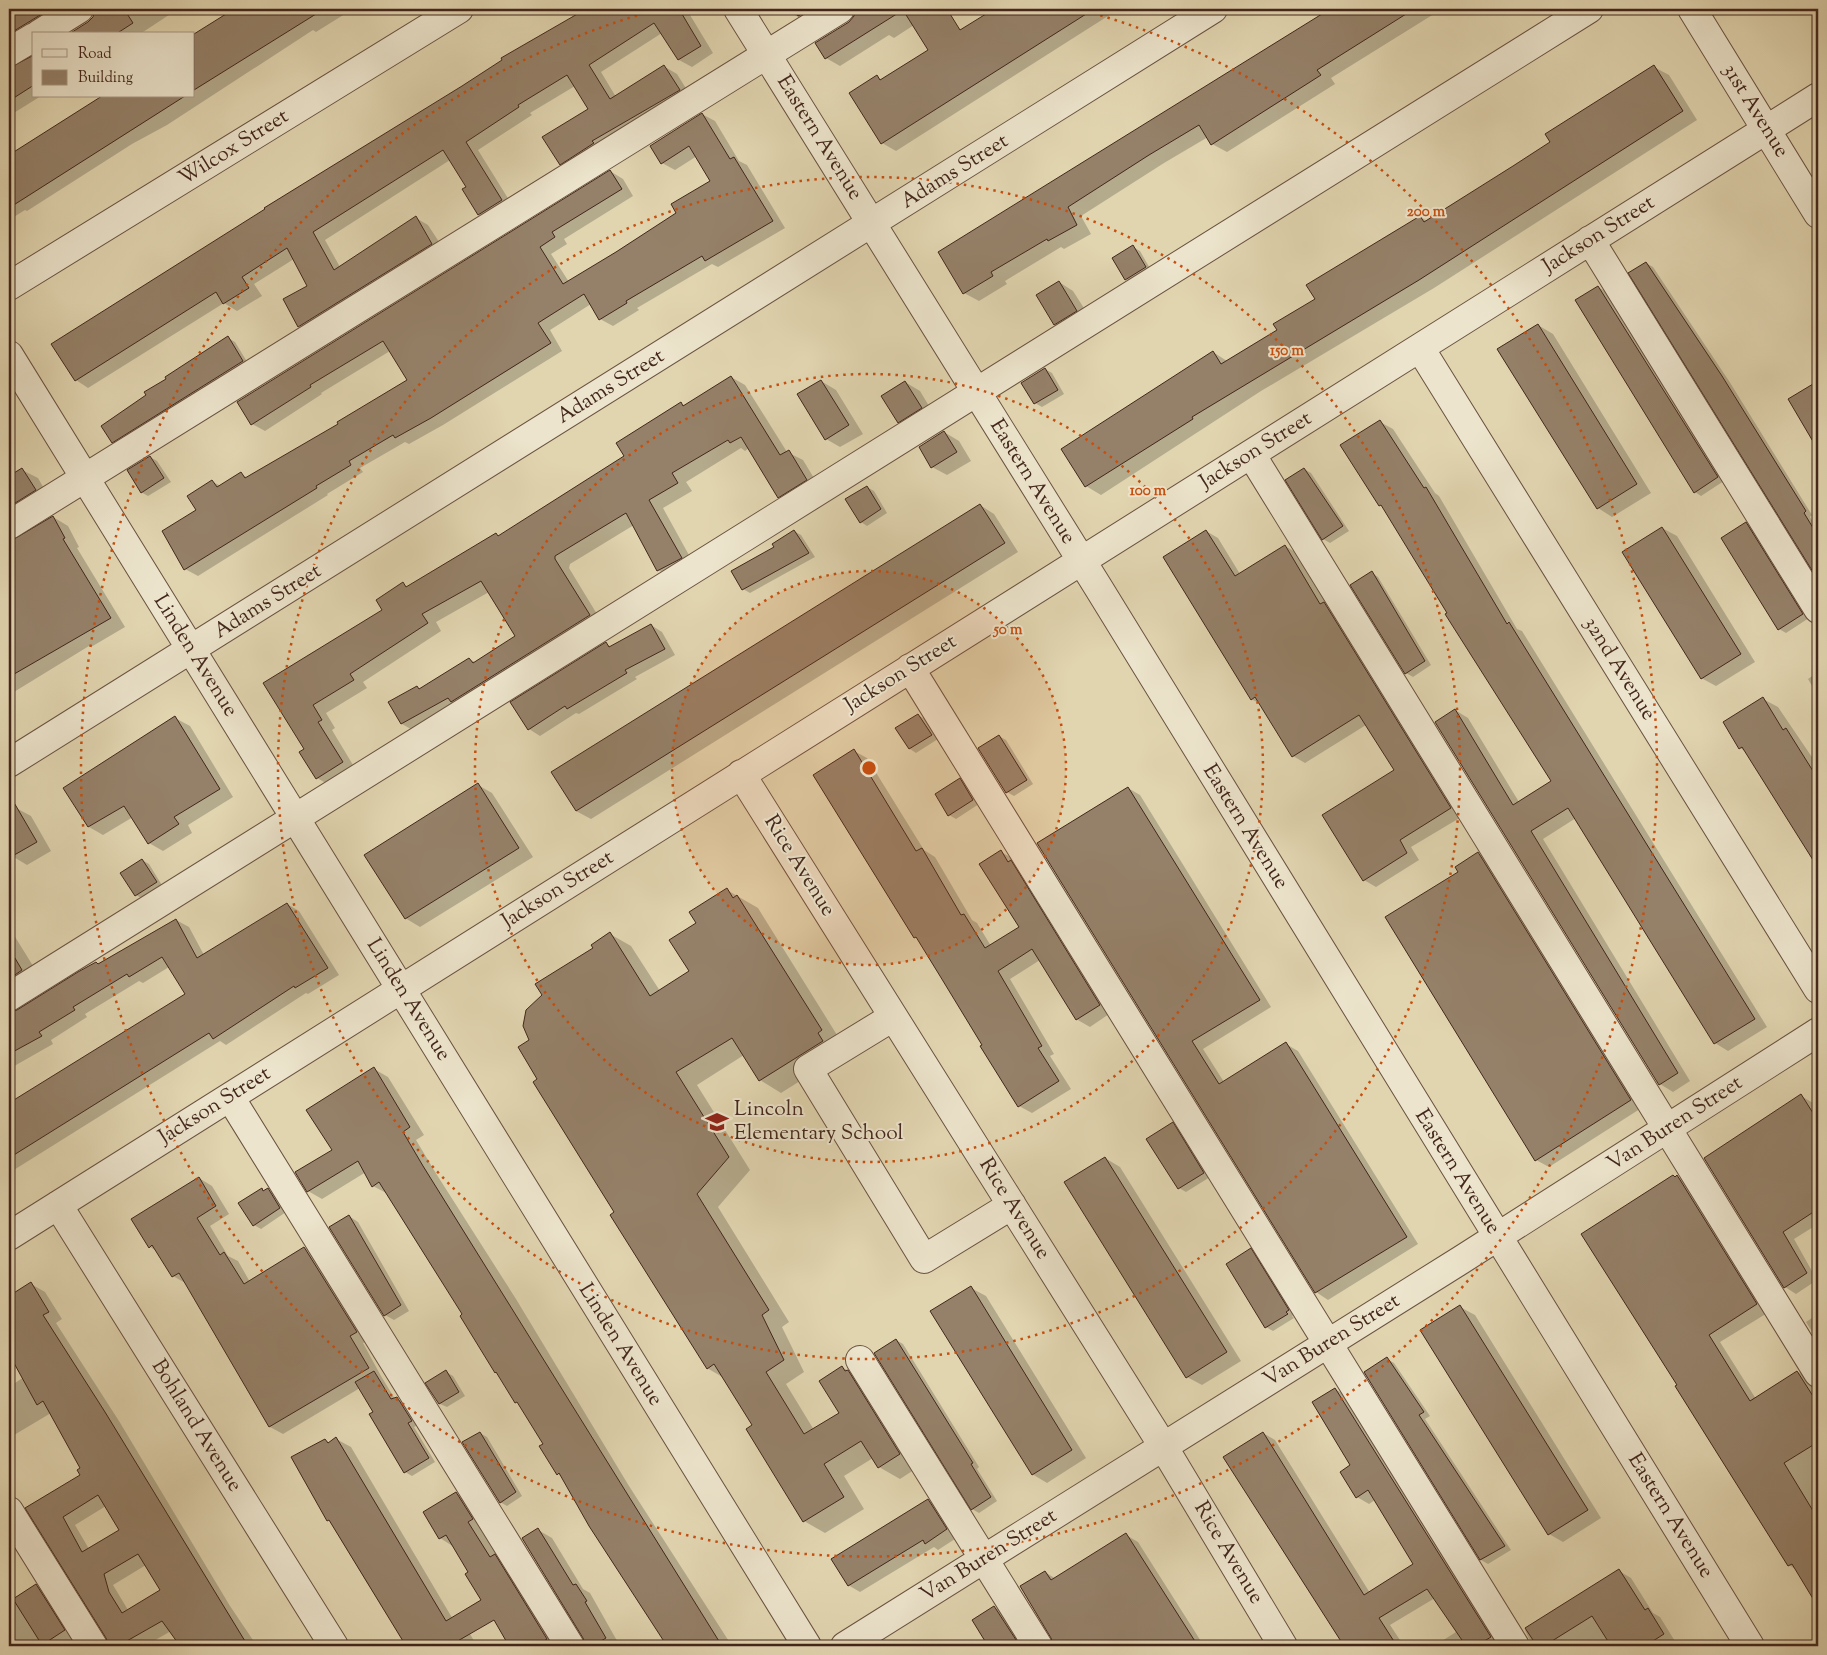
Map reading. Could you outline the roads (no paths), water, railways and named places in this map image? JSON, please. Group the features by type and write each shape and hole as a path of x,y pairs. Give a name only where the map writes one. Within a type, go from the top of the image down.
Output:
{"street":[{"path":"42,32 79,9"},
{"name":"Wilcox Street","path":"9,286 459,9"},
{"name":"Eastern Avenue","path":"738,9 1081,560 1750,1646"},
{"path":"9,525 840,9"},
{"name":"Adams Street","path":"9,763 1213,9"},
{"path":"9,997 1589,9"},
{"name":"31st Avenue","path":"1692,9 1818,214"},
{"path":"9,52 32,38"},
{"name":"Jackson Street","path":"9,1236 1818,96"},
{"path":"1590,240 1818,609"},
{"name":"32nd Avenue","path":"1420,348 1818,989"},
{"name":"Linden Avenue","path":"9,355 806,1646"},
{"path":"1251,454 1818,1373"},
{"path":"910,668 1515,1646"},
{"name":"Rice Avenue","path":"741,774 1163,1446 1283,1646"},
{"path":"894,1017 808,1069 924,1259 1012,1205"},
{"name":"Van Buren Street","path":"845,1646 1497,1237 1818,1032"},
{"path":"230,1097 570,1646"},
{"name":"Bohland Avenue","path":"58,1205 334,1646"},
{"path":"860,1360 1038,1646"},
{"path":"9,1511 93,1646"}],"place":[{"name":"Lincoln Elementary School","path":"717,1122"}]}
